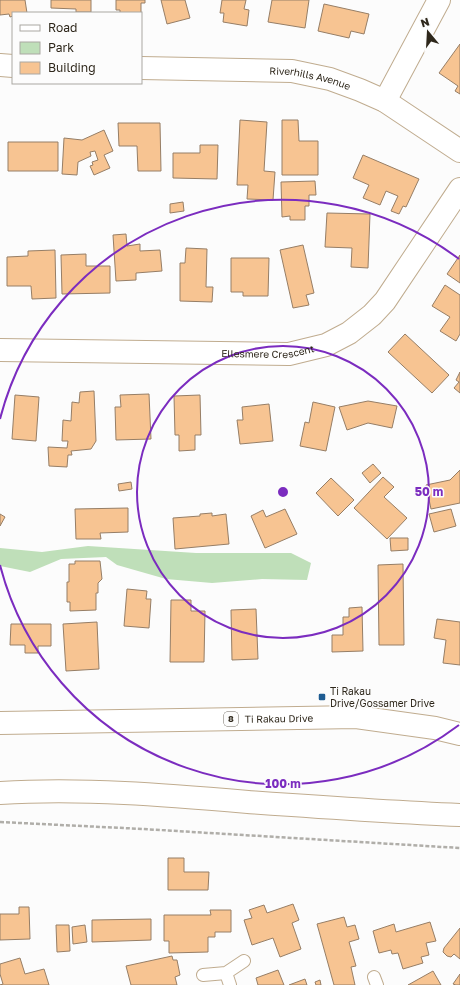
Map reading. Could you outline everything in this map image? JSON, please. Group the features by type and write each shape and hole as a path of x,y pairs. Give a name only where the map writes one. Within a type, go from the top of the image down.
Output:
{"street":[{"path":"385,101 439,0"},
{"path":"0,66 12,66"},
{"name":"Riverhills Avenue","path":"142,68 292,71 330,79 385,101 460,151"},
{"name":"Ellesmere Crescent","path":"0,350 289,354 326,345 349,334 362,325 385,301 460,189"},
{"name":"Ti Rakau Drive","path":"0,723 356,717 435,728 460,734"},
{"path":"0,793 28,791 131,792 337,809 460,815"}],"lane":[{"path":"203,974 226,973 244,960"},
{"path":"226,973 230,985"}],"path":[{"path":"0,822 460,848"}],"green space":[{"path":"88,546 196,553 291,553 311,563 307,580 262,579 212,583 166,579 117,565 106,557 61,559 30,572 0,566 0,548 42,552"}],"building":[{"path":"0,0 25,0 27,12 12,12 12,16 10,17 9,14 0,15"},
{"path":"51,0 91,0 91,12 76,12 76,9 51,8"},
{"path":"116,0 145,0 145,3 141,3 141,12 120,12 120,10 116,10"},
{"path":"161,0 185,0 190,18 167,24"},
{"path":"222,0 246,0 244,9 249,10 247,26 223,22 224,13 220,13"},
{"path":"272,0 309,0 305,28 268,22"},
{"path":"324,4 369,14 364,34 351,31 349,38 318,31"},
{"path":"460,44 460,94 455,91 458,86 439,73"},
{"path":"240,120 267,122 264,171 275,172 273,200 247,199 248,185 237,185"},
{"path":"282,120 298,120 299,141 318,141 318,175 282,175"},
{"path":"118,123 160,123 161,171 138,171 137,146 119,146"},
{"path":"104,130 113,151 104,155 110,168 94,175 90,166 93,165 92,162 98,160 95,151 90,152 91,156 78,162 77,175 62,174 64,138 82,140"},
{"path":"8,142 58,142 58,171 8,171"},
{"path":"200,145 218,145 217,179 173,178 173,153 200,153"},
{"path":"363,155 419,179 406,207 403,206 399,214 391,211 398,196 386,191 380,205 363,198 369,185 353,178"},
{"path":"315,181 316,195 309,195 309,206 305,206 305,220 290,220 290,216 282,217 281,182"},
{"path":"183,202 184,211 170,213 170,204"},
{"path":"327,213 370,214 368,268 351,267 352,248 325,247"},
{"path":"126,234 127,246 140,244 140,251 160,250 162,271 136,273 136,280 116,281 113,235"},
{"path":"303,245 314,293 306,295 309,305 293,308 280,250"},
{"path":"186,248 207,249 206,287 213,287 212,302 180,301 180,263 185,263"},
{"path":"55,250 56,298 32,299 31,286 7,286 7,257 28,256 28,251"},
{"path":"86,254 86,266 110,266 110,293 62,294 61,255"},
{"path":"460,255 460,283 447,274"},
{"path":"231,258 269,258 268,296 243,296 243,292 231,292"},
{"path":"445,285 460,295 460,334 456,341 440,331 450,317 432,306"},
{"path":"405,334 449,375 432,393 388,352"},
{"path":"460,372 460,393 454,388 459,382 456,380"},
{"path":"94,391 96,441 91,449 71,451 72,455 68,455 67,467 49,466 48,447 67,448 68,441 62,441 63,420 71,421 72,402 79,403 80,392"},
{"path":"149,394 151,439 116,440 115,407 121,407 120,395"},
{"path":"15,395 39,397 36,441 12,439"},
{"path":"200,395 201,435 195,435 195,450 179,451 179,435 175,435 174,396"},
{"path":"368,401 397,406 392,428 368,423 347,430 339,407"},
{"path":"313,402 335,407 326,451 300,446 305,422 309,423"},
{"path":"269,404 273,441 240,444 237,420 243,420 242,407"},
{"path":"373,464 381,473 370,483 362,473"},
{"path":"460,470 460,503 431,509 426,485 450,480"},
{"path":"383,477 394,487 384,497 407,518 387,539 354,508"},
{"path":"331,478 354,500 338,516 316,493"},
{"path":"131,482 132,489 119,491 118,484"},
{"path":"128,508 128,532 100,533 101,539 76,539 75,509"},
{"path":"285,509 297,534 265,548 251,516 263,510 266,517"},
{"path":"451,509 456,526 434,532 429,514"},
{"path":"212,513 212,516 226,514 229,544 175,549 173,518 200,516 200,514"},
{"path":"0,514 5,517 0,526"},
{"path":"390,538 408,538 408,550 391,551"},
{"path":"75,561 100,561 102,579 98,583 98,593 96,593 96,610 70,611 70,602 67,602 67,582 69,582 69,564 75,564"},
{"path":"403,564 404,645 379,645 378,565"},
{"path":"127,589 147,591 146,599 151,599 149,628 124,626"},
{"path":"171,600 191,600 191,611 205,611 204,662 170,662"},
{"path":"362,607 363,651 332,652 332,635 343,635 343,617 349,617 349,608"},
{"path":"256,609 258,659 232,660 231,610"},
{"path":"437,619 460,622 460,665 443,663 446,640 434,638"},
{"path":"97,622 99,669 66,671 63,624"},
{"path":"11,624 51,624 51,646 38,646 38,653 25,653 25,645 10,645"},
{"path":"168,858 184,858 184,872 209,872 208,890 168,890"},
{"path":"293,904 299,920 292,923 301,949 280,957 273,938 252,945 244,920 252,918 249,910 264,905 267,913"},
{"path":"19,907 29,907 30,939 0,940 0,914 19,914"},
{"path":"210,910 231,910 231,932 215,932 215,937 208,937 208,952 169,953 169,941 164,941 164,915 211,915"},
{"path":"344,917 347,927 355,925 359,939 349,942 356,966 351,967 355,985 334,985 317,924"},
{"path":"151,919 151,940 92,942 92,920"},
{"path":"430,922 436,941 426,943 429,955 421,957 423,963 403,969 398,953 392,954 391,950 379,953 373,931 394,924 396,932"},
{"path":"56,925 69,925 70,951 57,952"},
{"path":"85,925 87,942 73,944 72,927"},
{"path":"460,928 460,959 454,954 451,957 447,956 443,952 444,948"},
{"path":"172,956 173,960 177,960 180,975 175,977 177,985 131,985 126,966"},
{"path":"20,958 25,974 44,969 49,985 0,985 3,984 0,974 0,964"},
{"path":"278,970 284,985 258,985 256,978"},
{"path":"433,971 441,985 408,985"},
{"path":"460,974 460,985 453,984"},
{"path":"305,979 307,985 289,985"},
{"path":"320,980 321,985 316,985 315,982"}],"place":[{"name":"Ti Rakau Drive/Gossamer Drive","path":"322,697"}]}
